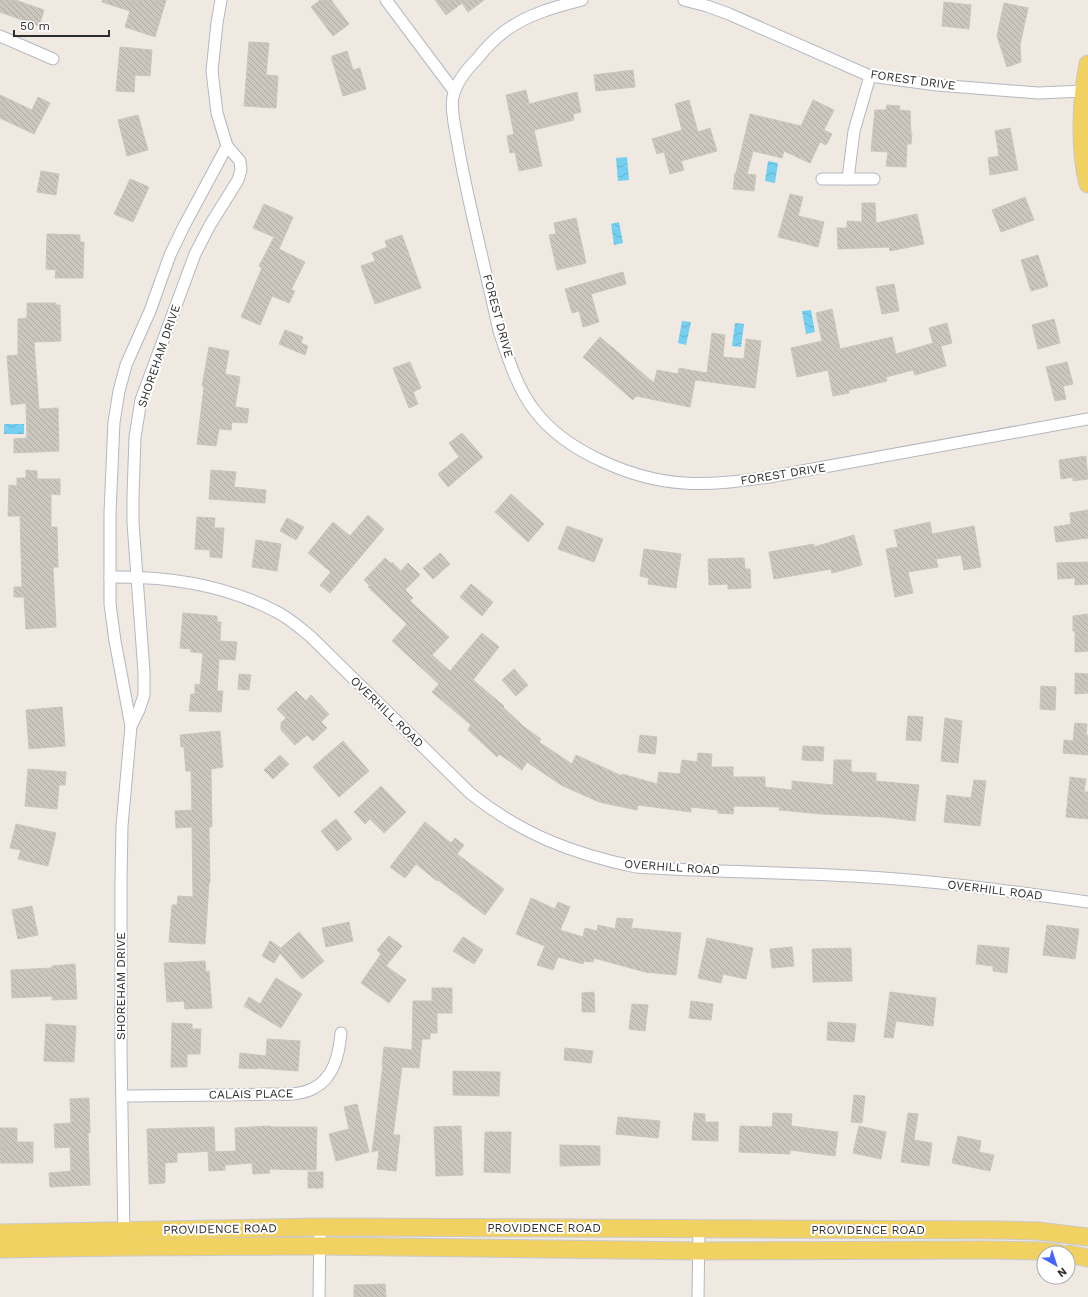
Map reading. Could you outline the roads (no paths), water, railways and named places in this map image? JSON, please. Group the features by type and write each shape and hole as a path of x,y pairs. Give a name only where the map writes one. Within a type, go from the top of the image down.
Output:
{"main road":[{"path":"1088,64 1084,92 1082,133 1085,172 1088,184"},
{"name":"PROVIDENCE ROAD","path":"0,1233 320,1227 1038,1231 1088,1237"},
{"name":"PROVIDENCE ROAD","path":"0,1249 320,1246 699,1251 985,1250 1036,1251"},
{"path":"1076,1256 1088,1258"}],"street":[{"path":"221,0 212,71 217,113 226,143"},
{"path":"386,0 454,91 469,67 503,32 520,21 535,14 582,0"},
{"name":"FOREST DRIVE","path":"684,0 729,14 870,76 937,85 1038,93 1084,92"},
{"path":"0,36 53,59"},
{"path":"848,179 854,131 870,76"},
{"name":"FOREST DRIVE","path":"454,91 452,99 462,165 499,331 508,357 521,388 534,411 551,429 584,452 628,472 670,482 706,483 740,481 983,439 1088,419"},
{"name":"SHOREHAM DRIVE","path":"124,1247 121,881 122,826 131,726 114,635 110,604 111,471 114,422 119,391 126,365 150,311 170,254 226,143 240,161 241,170 238,180 210,225 195,254 143,394 137,420 133,495 144,672 144,695 131,726"},
{"path":"822,179 874,179"},
{"name":"OVERHILL ROAD","path":"110,577 138,577 169,580 219,589 247,598 276,611 289,619 310,636 465,788 484,804 540,838 579,853 636,867 853,876 905,880 984,888 1088,902"},
{"name":"CALAIS PLACE","path":"122,1096 305,1092 314,1089 324,1082 331,1072 337,1059 341,1033"},
{"path":"319,1297 320,1227"},
{"path":"698,1297 699,1230"}],"water":[{"path":"627,157 629,180 618,181 616,158"},
{"path":"768,161 778,163 775,183 765,181"},
{"path":"619,222 623,243 614,245 611,224"},
{"path":"811,310 815,332 806,334 802,311"},
{"path":"682,321 691,322 686,345 678,343"},
{"path":"735,323 744,324 741,347 732,346"},
{"path":"4,424 24,424 24,434 4,434"}]}
